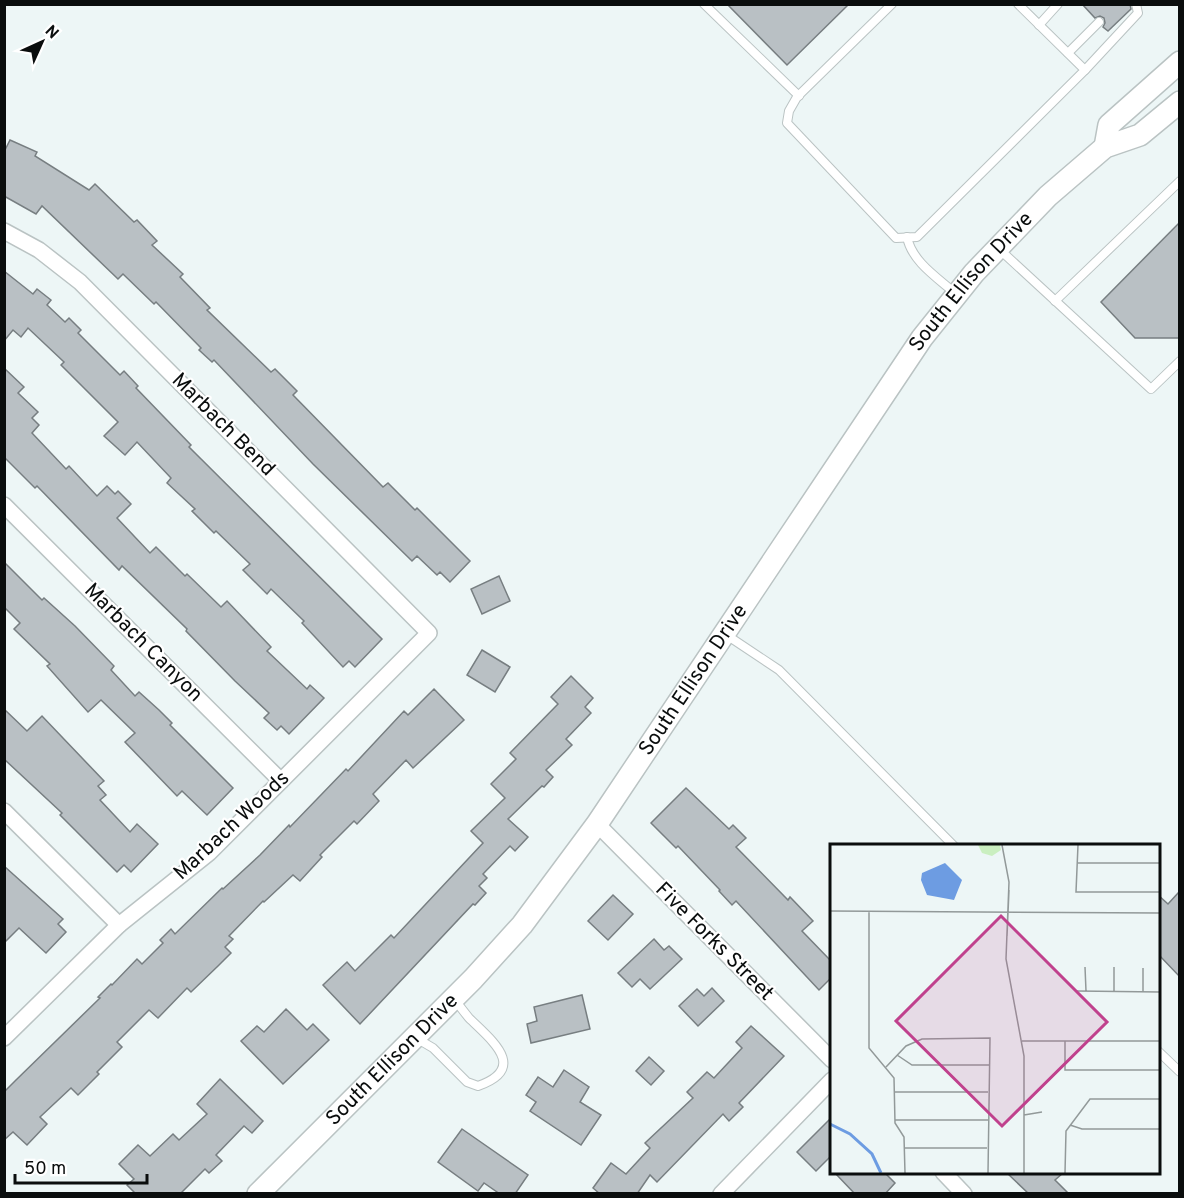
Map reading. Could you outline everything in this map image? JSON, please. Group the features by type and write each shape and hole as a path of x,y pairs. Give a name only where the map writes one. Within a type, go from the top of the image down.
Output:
{"street":[{"path":"1105,147 1108,125 1179,62"},
{"name":"South Ellison Drive","path":"258,1194 454,998 522,925 597,824 915,348 957,294 1048,196 1105,147 1140,135 1179,102"},
{"name":"Marbach Bend","path":"4,231 39,250 80,282 429,633"},
{"name":"Marbach Canyon","path":"4,505 280,781"},
{"name":"Marbach Woods","path":"4,1038 119,925 209,853 429,633"},
{"path":"4,811 119,925"},
{"name":"Five Forks Street","path":"597,824 830,1059"},
{"path":"721,1194 830,1081"},
{"path":"945,1174 964,1194"}],"lane":[{"path":"704,4 799,96"},
{"path":"891,4 799,96 789,111 787,123 896,238 917,237 1085,70 1138,13 1136,4"},
{"path":"1018,4 1085,70"},
{"path":"1039,25 1058,4"},
{"path":"1068,53 1099,22"},
{"path":"1055,301 1179,181"},
{"path":"907,237 909,249 917,259 957,294"},
{"path":"998,248 1150,389 1179,361"},
{"path":"723,634 779,670 952,844"},
{"path":"415,1037 434,1048 467,1082 477,1086 492,1081 500,1072 503,1057 497,1045 468,1017 454,998"},
{"path":"1160,1053 1179,1072"}],"building":[{"path":"727,4 849,4 787,65"},
{"path":"1082,4 1130,4 1131,9 1108,31 1103,27 1104,18 1100,16 1095,18"},
{"path":"10,140 37,152 35,156 89,190 95,184 134,222 137,220 157,241 152,245 183,274 180,277 210,308 207,310 271,372 275,369 297,391 293,395 383,487 388,483 415,510 417,508 470,561 450,582 440,572 437,575 417,556 412,561 313,464 214,360 212,362 199,350 201,348 156,302 154,304 123,274 118,279 42,206 36,214 4,196 4,152"},
{"path":"1179,223 1179,338 1135,338 1101,302"},
{"path":"4,271 33,294 37,289 51,300 47,305 65,322 69,318 81,330 78,333 120,375 124,371 138,386 136,388 191,445 189,447 382,639 355,667 349,661 343,667 302,623 304,621 271,589 267,594 243,570 250,564 192,511 195,509 167,483 171,478 137,442 125,455 104,436 118,422 61,365 64,362 28,328 21,337 13,330 4,341"},
{"path":"4,368 24,387 18,393 38,412 32,418 39,425 32,433 66,469 69,466 97,496 107,486 115,494 118,491 131,504 117,518 150,553 156,547 221,607 227,601 271,647 267,651 307,689 310,685 324,698 289,734 281,726 277,730 264,718 269,713 186,631 187,629 122,566 119,570 37,486 35,488 4,457"},
{"path":"4,562 42,600 44,598 75,626 114,666 111,670 135,696 139,692 159,710 172,723 170,725 233,788 207,815 182,791 177,796 125,742 135,733 101,700 88,712 47,666 50,664 14,629 20,623 4,607"},
{"path":"499,576 510,601 482,614 471,589"},
{"path":"482,650 510,667 495,692 467,675"},
{"path":"571,676 593,698 585,707 591,713 566,739 572,745 546,770 553,777 508,819 528,837 515,851 510,846 483,874 487,878 479,886 486,893 360,1024 323,985 347,962 355,971 391,935 394,938 483,843 471,831 505,798 491,784 516,759 510,753 558,704 551,697"},
{"path":"434,689 464,720 413,768 406,760 373,794 379,801 357,824 354,821 320,855 322,857 300,881 293,875 263,901 229,936 233,939 225,947 231,953 191,992 187,988 158,1018 149,1010 117,1042 122,1047 78,1095 71,1088 40,1117 47,1124 27,1145 13,1132 4,1140 4,1092 137,959 142,964 163,943 160,940 171,929 175,934 289,825 290,827 346,769 348,771 404,711 408,715"},
{"path":"4,709 27,731 42,716 104,781 98,786 106,795 100,800 130,832 137,824 158,844 131,872 124,865 117,872 60,815 62,813 4,759"},
{"path":"686,788 729,829 733,825 746,838 736,847 788,900 790,897 813,921 802,931 830,960 830,979 819,990 736,901 732,905 678,846 676,848 651,823"},
{"path":"4,866 63,919 58,924 66,932 46,953 19,928 4,943"},
{"path":"1179,892 1179,976 1160,956 1160,897 1168,904"},
{"path":"613,895 633,914 608,940 588,921"},
{"path":"654,939 664,950 669,946 682,959 650,989 640,979 632,987 618,973"},
{"path":"712,988 724,1001 698,1026 679,1006 697,989 704,996"},
{"path":"582,995 590,1029 531,1043 527,1024 537,1021 534,1007"},
{"path":"286,1009 307,1030 313,1024 329,1040 283,1084 241,1041 257,1026 264,1032"},
{"path":"751,1026 784,1056 739,1103 743,1107 729,1121 723,1114 657,1182 650,1175 637,1194 600,1194 593,1188 611,1163 626,1174 650,1148 645,1143 693,1098 687,1092 707,1072 714,1078 742,1048 736,1042"},
{"path":"649,1057 664,1071 651,1085 636,1071"},
{"path":"564,1070 589,1087 580,1102 601,1115 581,1145 530,1111 536,1102 526,1095 538,1077 553,1087"},
{"path":"220,1079 263,1121 252,1133 244,1126 216,1155 222,1161 209,1173 205,1169 180,1194 136,1194 127,1185 134,1179 119,1164 138,1145 150,1156 173,1134 179,1140 207,1114 197,1104"},
{"path":"830,1119 830,1157 816,1171 797,1152"},
{"path":"462,1129 528,1175 515,1194 500,1194 484,1183 478,1191 438,1162"},
{"path":"836,1174 886,1174 895,1183 885,1194 855,1194"},
{"path":"1008,1174 1062,1174 1055,1180 1069,1194 1029,1194"}]}
